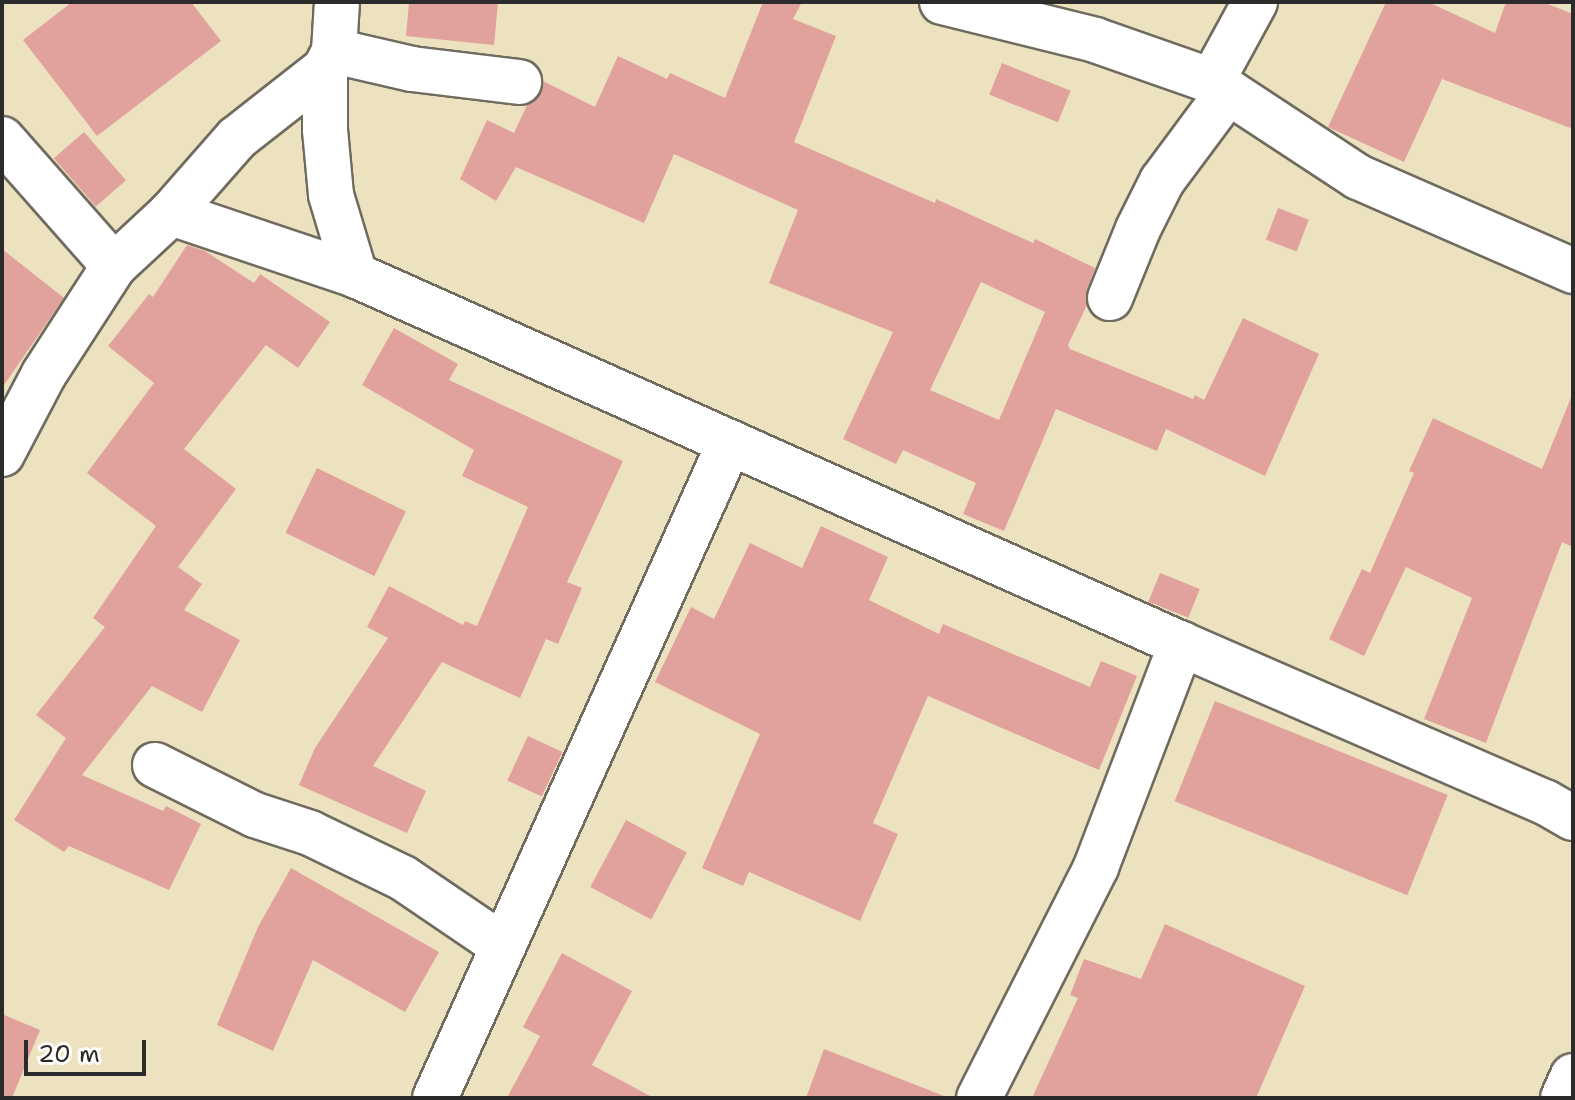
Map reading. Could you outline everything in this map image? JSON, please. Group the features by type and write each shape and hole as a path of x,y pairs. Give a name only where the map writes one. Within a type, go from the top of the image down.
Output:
{"street":[{"path":"337,2 329,60 325,130 331,195 355,275"},
{"path":"942,2 1095,40 1220,86 1358,177 1573,271"},
{"path":"1110,298 1162,181 1220,86 1255,2"},
{"path":"2,454 44,374 114,266 171,213 237,138 329,60 519,82"},
{"path":"2,139 114,266"},
{"path":"171,213 355,275 1181,644 1545,802 1573,818"},
{"path":"435,1098 730,442"},
{"path":"979,1098 1096,867 1181,644"},
{"path":"155,765 255,815 310,833 403,878 503,946"},
{"path":"1563,1098 1573,1076"}],"building":[{"path":"72,2 191,2 221,41 97,136 23,40"},
{"path":"409,2 498,2 494,45 406,36"},
{"path":"763,2 802,2 793,19 836,36 794,142 935,203 936,199 1033,243 1035,239 1095,268 1087,289 1087,305 1068,345 1070,349 1193,399 1195,395 1204,400 1243,318 1319,354 1265,476 1166,429 1157,451 1056,409 1004,531 963,514 976,483 903,450 896,464 843,439 893,332 769,283 798,210 674,154 644,223 516,167 496,201 460,179 487,120 514,133 527,105 539,96 543,81 595,107 618,56 667,79 670,73 725,98","holes":["981,282 1045,312 999,420 930,390"]},
{"path":"1386,2 1428,2 1495,33 1506,2 1543,2 1573,14 1573,129 1442,79 1404,162 1328,127"},
{"path":"1002,63 1071,91 1058,122 989,95"},
{"path":"84,132 126,180 96,207 54,158"},
{"path":"1278,208 1309,220 1297,252 1266,240"},
{"path":"187,245 205,251 254,283 260,274 330,322 298,368 266,345 184,449 236,489 178,567 202,584 184,610 240,640 202,712 152,686 82,775 163,811 166,806 201,824 169,890 69,846 64,852 14,820 66,738 36,715 105,627 93,618 156,526 87,473 154,383 108,346 149,294 153,297"},
{"path":"2,249 64,298 2,388"},
{"path":"394,328 458,364 449,380 623,461 567,582 582,588 558,644 546,639 520,698 442,662 373,766 426,791 407,833 299,785 315,748 388,638 367,627 389,586 463,625 465,621 477,626 528,507 462,476 474,450 362,385"},
{"path":"1572,395 1573,547 1562,542 1486,743 1424,719 1472,598 1406,567 1364,656 1329,639 1362,569 1370,573 1414,473 1409,471 1433,418 1542,469"},
{"path":"317,468 406,511 374,576 285,533"},
{"path":"821,526 888,557 869,600 939,634 943,624 1090,687 1101,661 1137,676 1099,770 928,696 873,823 898,834 860,921 749,872 743,886 702,868 760,734 655,682 691,607 714,619 750,543 802,568"},
{"path":"1160,573 1200,589 1188,618 1148,602"},
{"path":"1215,701 1448,795 1407,895 1175,801"},
{"path":"528,736 562,752 542,796 507,780"},
{"path":"626,820 687,852 651,919 590,887"},
{"path":"291,868 439,952 405,1012 313,960 273,1051 217,1025 258,927"},
{"path":"1165,924 1305,986 1256,1098 1032,1098 1078,998 1070,995 1084,959 1141,979"},
{"path":"562,953 632,991 592,1065 654,1098 507,1098 540,1036 523,1027"},
{"path":"2,1014 40,1030 12,1098 2,1098"},
{"path":"824,1049 944,1096 806,1098"}]}
